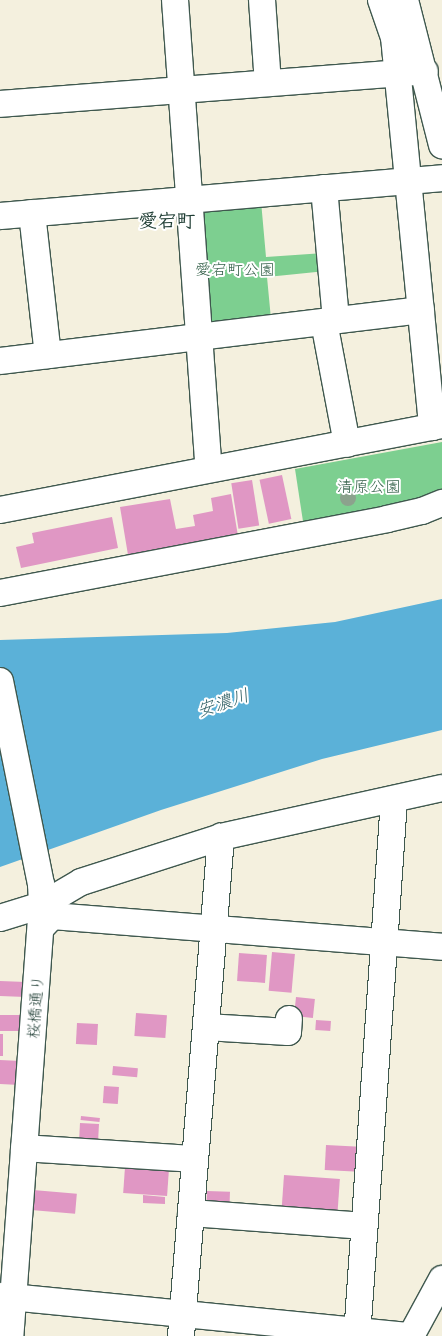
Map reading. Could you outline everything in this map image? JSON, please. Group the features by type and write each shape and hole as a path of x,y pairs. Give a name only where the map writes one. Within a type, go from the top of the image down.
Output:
{"street":[{"path":"175,0 209,469"},
{"path":"262,0 268,83"},
{"path":"0,510 437,426 421,310 392,24 381,0"},
{"path":"406,0 442,145"},
{"path":"0,104 425,71"},
{"path":"0,216 442,178"},
{"path":"324,188 330,321 347,444"},
{"path":"32,213 48,355"},
{"path":"0,361 421,310"},
{"path":"0,593 396,517 442,503"},
{"name":"桜橋通り","path":"0,681 47,902 15,1163 7,1296 10,1336"},
{"path":"0,918 47,902 81,882 220,837 442,788"},
{"path":"357,1333 362,1226 394,800"},
{"path":"182,1325 220,837"},
{"path":"47,902 78,917"},
{"path":"47,902 52,916 214,927 442,947"},
{"path":"206,1027 288,1032 289,1020"},
{"path":"15,1163 195,1159"},
{"path":"191,1213 362,1226"},
{"path":"7,1296 182,1325 410,1336 442,1279"}],"green space":[{"name":"愛宕町公園","path":"261,201 266,257 324,253 326,271 267,277 271,319 213,326 206,321 199,214 206,206"},
{"name":"清原公園","path":"442,442 442,496 304,528 295,469"}],"water":[{"name":"安濃川","path":"442,599 442,730 322,759 161,810 0,867 0,640 227,633 335,622"}],"building":[{"path":"282,475 291,519 269,524 260,480"},
{"path":"252,480 259,525 238,529 231,483"},
{"path":"231,494 238,536 128,555 120,507 170,499 176,529 195,526 193,515 213,511 211,498"},
{"path":"112,517 118,548 21,568 16,547 34,543 32,533"},
{"path":"272,952 295,954 292,993 269,991"},
{"path":"239,953 267,955 265,983 237,981"},
{"path":"0,981 26,982 25,997 0,996"},
{"path":"296,997 315,999 313,1018 294,1016"},
{"path":"136,1013 167,1015 165,1038 134,1036"},
{"path":"0,1015 22,1015 22,1031 0,1031"},
{"path":"316,1020 331,1021 330,1031 315,1030"},
{"path":"77,1023 98,1024 97,1045 76,1044"},
{"path":"0,1034 3,1034 3,1056 0,1056"},
{"path":"0,1060 21,1061 20,1085 0,1084"},
{"path":"113,1066 138,1068 137,1077 112,1075"},
{"path":"104,1086 119,1087 118,1104 103,1103"},
{"path":"81,1116 100,1118 99,1122 81,1120"},
{"path":"80,1123 99,1124 98,1144 79,1143"},
{"path":"326,1145 360,1147 359,1172 325,1170"},
{"path":"125,1167 169,1170 167,1196 123,1193"},
{"path":"284,1175 340,1179 338,1211 282,1207"},
{"path":"33,1190 77,1194 75,1214 31,1210"},
{"path":"207,1191 230,1192 229,1206 207,1205"},
{"path":"143,1195 165,1197 165,1204 143,1203"}],"district":[{"name":"愛宕町","path":"167,221"}]}
